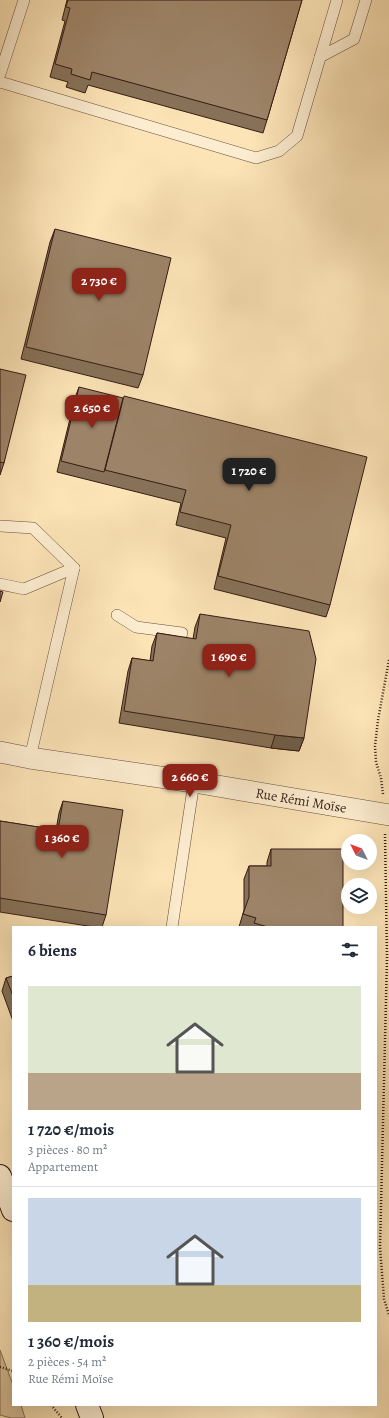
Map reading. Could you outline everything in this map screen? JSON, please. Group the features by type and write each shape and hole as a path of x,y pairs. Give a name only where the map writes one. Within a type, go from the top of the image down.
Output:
{"main road":[{"path":"0,1176 12,1207"},
{"path":"87,1406 92,1418"}],"street":[{"name":"Rue Rémi Moïse","path":"0,752 30,758 194,782 387,815"}],"lane":[{"path":"0,74 24,0"},
{"path":"0,82 256,158 279,151 297,136 337,0"},
{"path":"320,57 354,39 366,0"},
{"path":"0,526 33,528 74,568"},
{"path":"0,584 24,589 74,568"},
{"path":"30,758 74,568"},
{"path":"117,615 136,627 182,633"},
{"path":"172,926 194,782"}],"path":[{"path":"389,660 378,720 375,746 376,762 381,778 387,815 384,849 387,958 380,1247 384,1300 389,1315"},
{"path":"0,1367 12,1371"},
{"path":"52,1406 62,1418"}],"shaded area":[{"path":"0,1350 12,1382 12,1406 21,1406 25,1418 11,1418 0,1415"}],"building":[{"path":"68,0 302,0 267,120 92,72 90,80 71,74 72,69 55,64 70,8 66,7"},
{"path":"55,229 171,258 143,375 26,347"},
{"path":"0,369 26,375 4,463 0,462"},
{"path":"79,387 123,398 104,472 61,461"},
{"path":"124,396 367,457 330,605 218,576 231,525 180,512 186,490 105,470"},
{"path":"0,591 3,592 0,602"},
{"path":"200,614 309,631 316,659 304,738 275,735 124,711 132,658 153,661 157,633 196,639"},
{"path":"63,801 123,810 106,915 0,898 0,821 58,830"},
{"path":"271,849 341,849 341,870 343,870 343,878 341,878 341,914 343,914 343,926 264,926 254,923 256,918 243,914 249,897 249,866 271,866"},
{"path":"12,976 12,993 6,978"}]}
